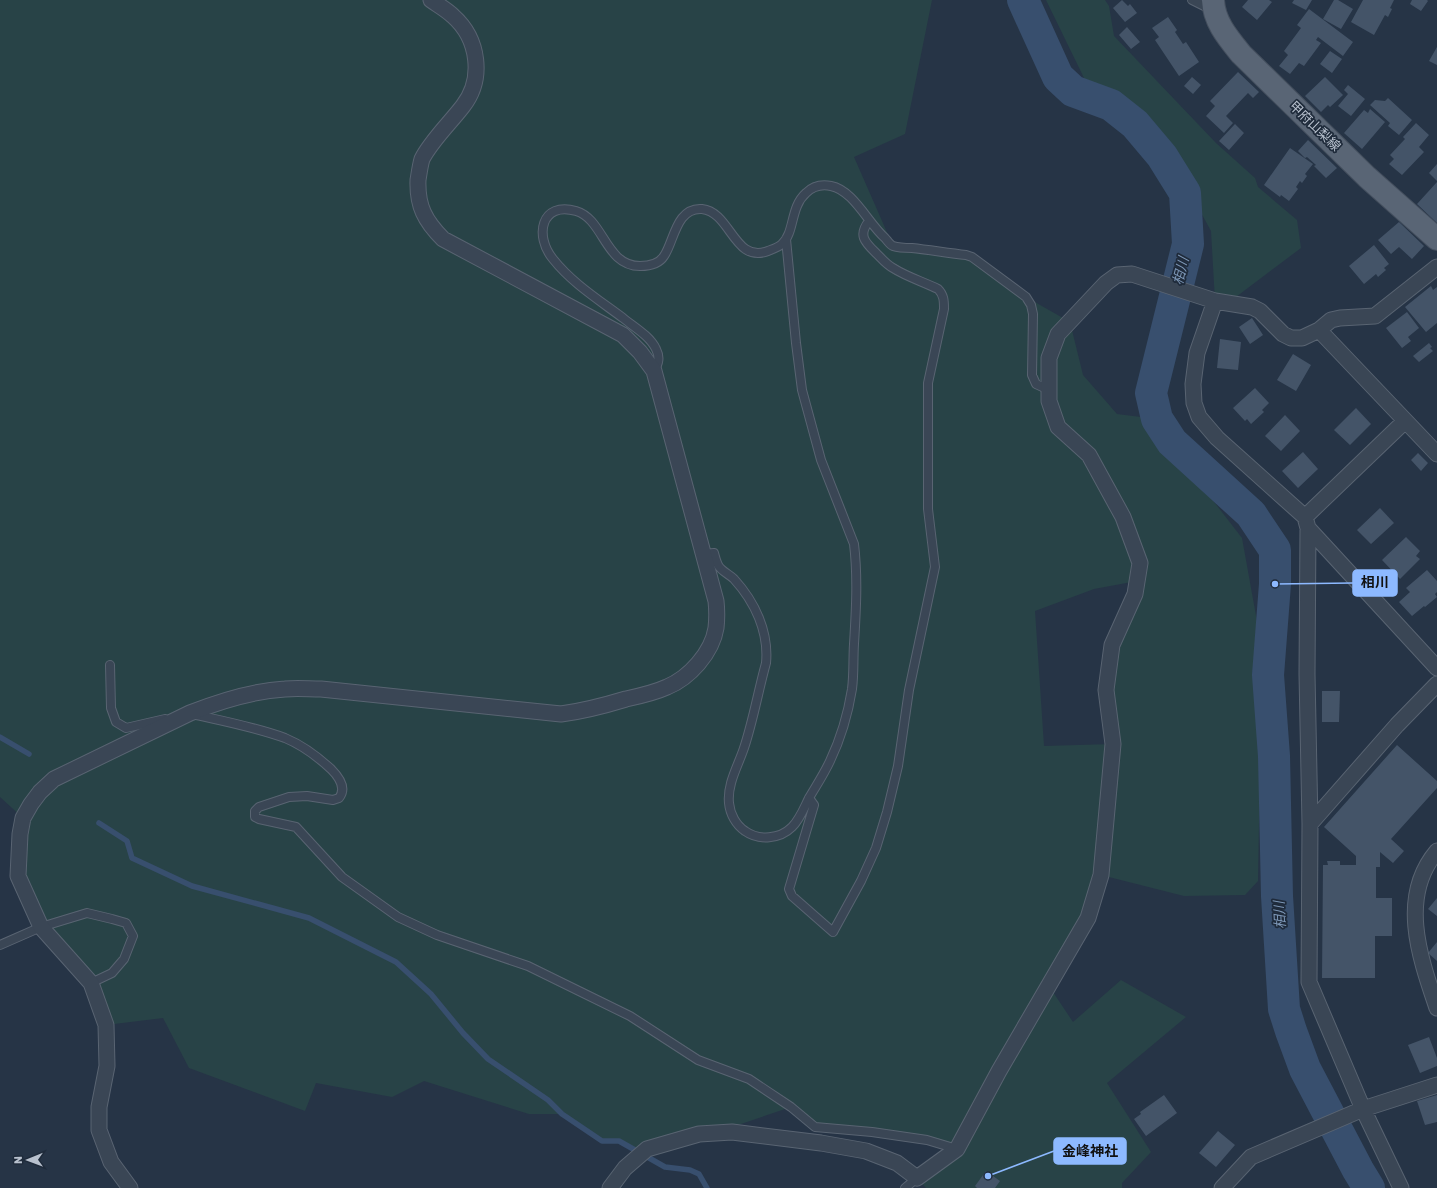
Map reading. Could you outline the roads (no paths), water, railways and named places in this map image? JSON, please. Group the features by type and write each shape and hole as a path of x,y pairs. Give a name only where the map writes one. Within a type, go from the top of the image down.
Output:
{"main road":[{"name":"甲府山梨線","path":"1213,6 1224,31 1241,54 1367,177 1437,239"}],"street":[{"path":"130,1188 111,1162 99,1130 98,1107 107,1066 106,1025 91,983 41,927 18,876 20,834 23,818 40,792 54,779 190,713 212,704 252,693 285,689 321,689 561,714 582,712 668,687 690,672 707,650 716,629 716,601 654,371 640,352 623,335 443,239 428,222 423,213 418,191 422,161 464,105 472,90 476,76 474,48 469,36 453,15 431,0"},
{"path":"610,1188 625,1168 648,1149 699,1134 732,1132 821,1143 866,1151 897,1163 922,1183 957,1149 999,1071 1088,918 1101,875 1113,744 1106,690 1112,645 1135,594 1140,563 1122,517 1089,455 1058,427 1049,401 1049,358 1058,334 1106,283 1117,275 1132,274 1215,301 1252,307 1260,311 1284,334 1291,338 1302,338 1318,330 1331,320 1375,316 1437,267"},
{"path":"1215,301 1197,353 1193,384 1194,402 1199,417 1217,438 1307,523 1437,668"},
{"path":"1318,330 1437,454"},
{"path":"1401,1188 1357,1112 1309,982 1310,824 1307,674 1307,523 1405,421"},
{"path":"1310,824 1397,725 1437,684"},
{"path":"1437,851 1424,872 1417,892 1415,914 1417,940 1422,964 1437,1008"},
{"path":"1222,1188 1251,1157 1357,1112 1437,1084"}],"lane":[{"path":"1192,0 1213,6"},
{"path":"654,371 660,358 656,348 644,334 570,277 552,258 544,246 542,234 543,224 547,217 554,211 563,209 577,211 590,220 619,260 628,264 648,266 658,262 665,256 674,230 686,214 693,210 708,210 718,216 740,246 748,251 756,253 765,252 782,244 788,236 797,203 811,188 820,185 840,189 850,196 876,230 893,246 972,257 1026,297 1031,304 1034,314 1032,375 1036,384 1049,390"},
{"path":"809,798 814,805 789,889 792,896 833,932 861,881 876,848 887,812 898,766 909,690 935,567 928,509 928,383 944,309 944,298 938,289 893,268 867,245 863,233 864,227 869,221"},
{"path":"704,554 714,553 718,565 734,578 752,603 761,623 766,642 766,663 744,748 730,786 729,805 731,815 742,829 749,834 765,838 781,835 791,828 798,819 829,762 842,731 848,711 852,688 856,611 854,544 821,460 802,390 786,239"},
{"path":"110,665 111,708 116,722 126,728 190,713 246,726 286,739 319,758 338,776 343,788 340,798 333,800 307,796 289,797 259,807 255,811 256,817 259,819 296,827 342,877 398,917 437,935 528,966 630,1016 698,1060 750,1079 791,1107 814,1127 872,1132 919,1139 957,1149"},
{"path":"0,945 41,927 87,913 126,923 133,936 124,959 112,973 91,983"},
{"path":"904,1188 922,1183"}],"waterway":[{"name":"相川","path":"1023,0 1058,77 1073,91 1111,105 1135,124 1162,156 1185,193 1188,244 1151,393 1157,419 1172,442 1251,514 1275,550 1275,584 1268,675 1274,756 1277,896 1284,1009 1305,1069 1369,1188"},
{"path":"0,737 29,754"},
{"path":"99,823 127,841 132,858 192,886 309,918 396,962 431,994 463,1033 488,1059 548,1100 562,1114 602,1141 619,1141 665,1167 690,1170 699,1174 707,1188"}],"place":[{"name":"相川","path":"1275,584"},
{"name":"金峰神社","path":"988,1176"}]}
